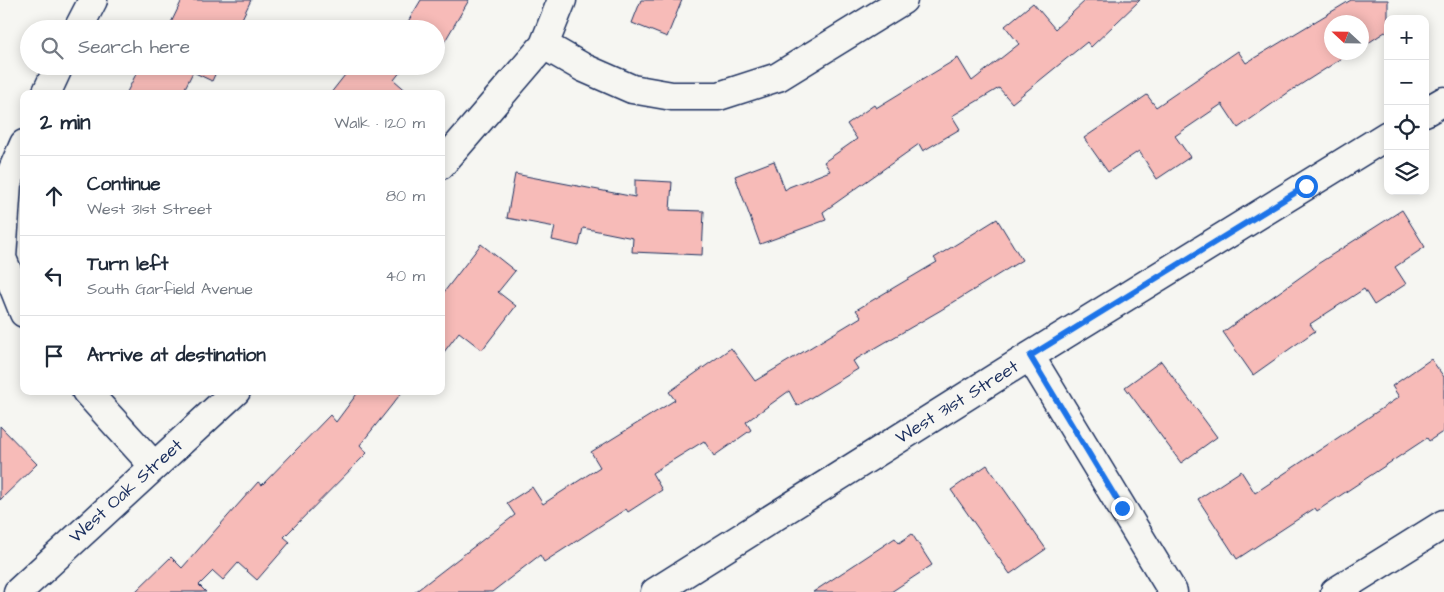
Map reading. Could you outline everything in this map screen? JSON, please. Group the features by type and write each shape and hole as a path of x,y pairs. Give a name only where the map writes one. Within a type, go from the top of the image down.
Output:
{"street":[{"path":"83,20 93,0"},
{"path":"445,160 544,45 562,0"},
{"path":"544,45 584,68 632,89 672,96 718,96 778,77 903,0"},
{"path":"48,90 55,75"},
{"path":"1429,110 1444,101"},
{"name":"West 31st Street","path":"655,592 1030,356 1384,137"},
{"path":"20,153 7,183 2,258 20,303"},
{"path":"1030,356 1173,592"},
{"path":"90,395 154,466"},
{"name":"West Oak Street","path":"18,592 232,395"},
{"path":"1335,592 1444,524"}],"building":[{"path":"182,0 251,0 241,20 172,20"},
{"path":"421,0 469,0 445,41 445,20 409,20"},
{"path":"641,0 682,0 667,37 632,23"},
{"path":"1086,0 1140,0 1091,47 1087,42 1012,103 999,88 952,116 960,129 923,151 919,144 823,212 826,220 760,244 735,176 774,161 785,190 830,171 824,162 857,139 847,124 874,105 876,108 958,58 972,81 1019,44 1005,26 1033,3 1055,29"},
{"path":"1351,0 1388,0 1388,15 1384,15 1384,33 1369,42 1369,15 1326,15"},
{"path":"1324,16 1324,60 1339,60 1238,128 1222,104 1175,136 1190,157 1157,179 1139,151 1108,172 1084,138 1147,95 1156,107 1238,51 1246,63"},
{"path":"136,75 192,75 184,90 128,90"},
{"path":"199,75 215,75 212,81"},
{"path":"345,75 398,75 394,80 405,90 333,90"},
{"path":"515,174 635,197 635,180 672,182 670,210 704,211 702,255 632,252 633,238 583,228 579,246 552,240 555,227 507,218"},
{"path":"1402,210 1425,247 1395,267 1406,284 1374,305 1364,289 1310,324 1315,331 1253,375 1223,332 1316,265"},
{"path":"997,219 1022,260 853,361 858,369 797,406 789,391 746,422 751,430 714,456 704,441 652,473 662,490 628,512 626,509 544,562 540,555 492,592 415,592 515,515 507,503 532,487 543,504 600,467 591,452 675,400 669,392 731,348 755,381 861,317 856,310 937,262 934,258"},
{"path":"481,244 515,271 498,292 516,306 482,350 459,332 445,351 445,291"},
{"path":"1431,359 1444,377 1444,431 1429,441 1427,438 1317,511 1315,508 1237,559 1198,499 1241,471 1255,493 1399,397 1392,386"},
{"path":"1161,361 1217,437 1181,463 1125,387"},
{"path":"356,395 400,395 360,445 367,453 284,537 290,542 257,580 238,563 223,580 213,571 199,585 206,592 135,592 171,557 182,568 258,482 262,485 330,415 336,422"},
{"path":"0,426 37,464 0,500"},
{"path":"987,465 1046,549 1010,574 951,490"},
{"path":"912,534 932,565 891,592 813,592 895,538 899,543"}],"route":[{"path":"1122,508 1030,356 1306,186"}]}
